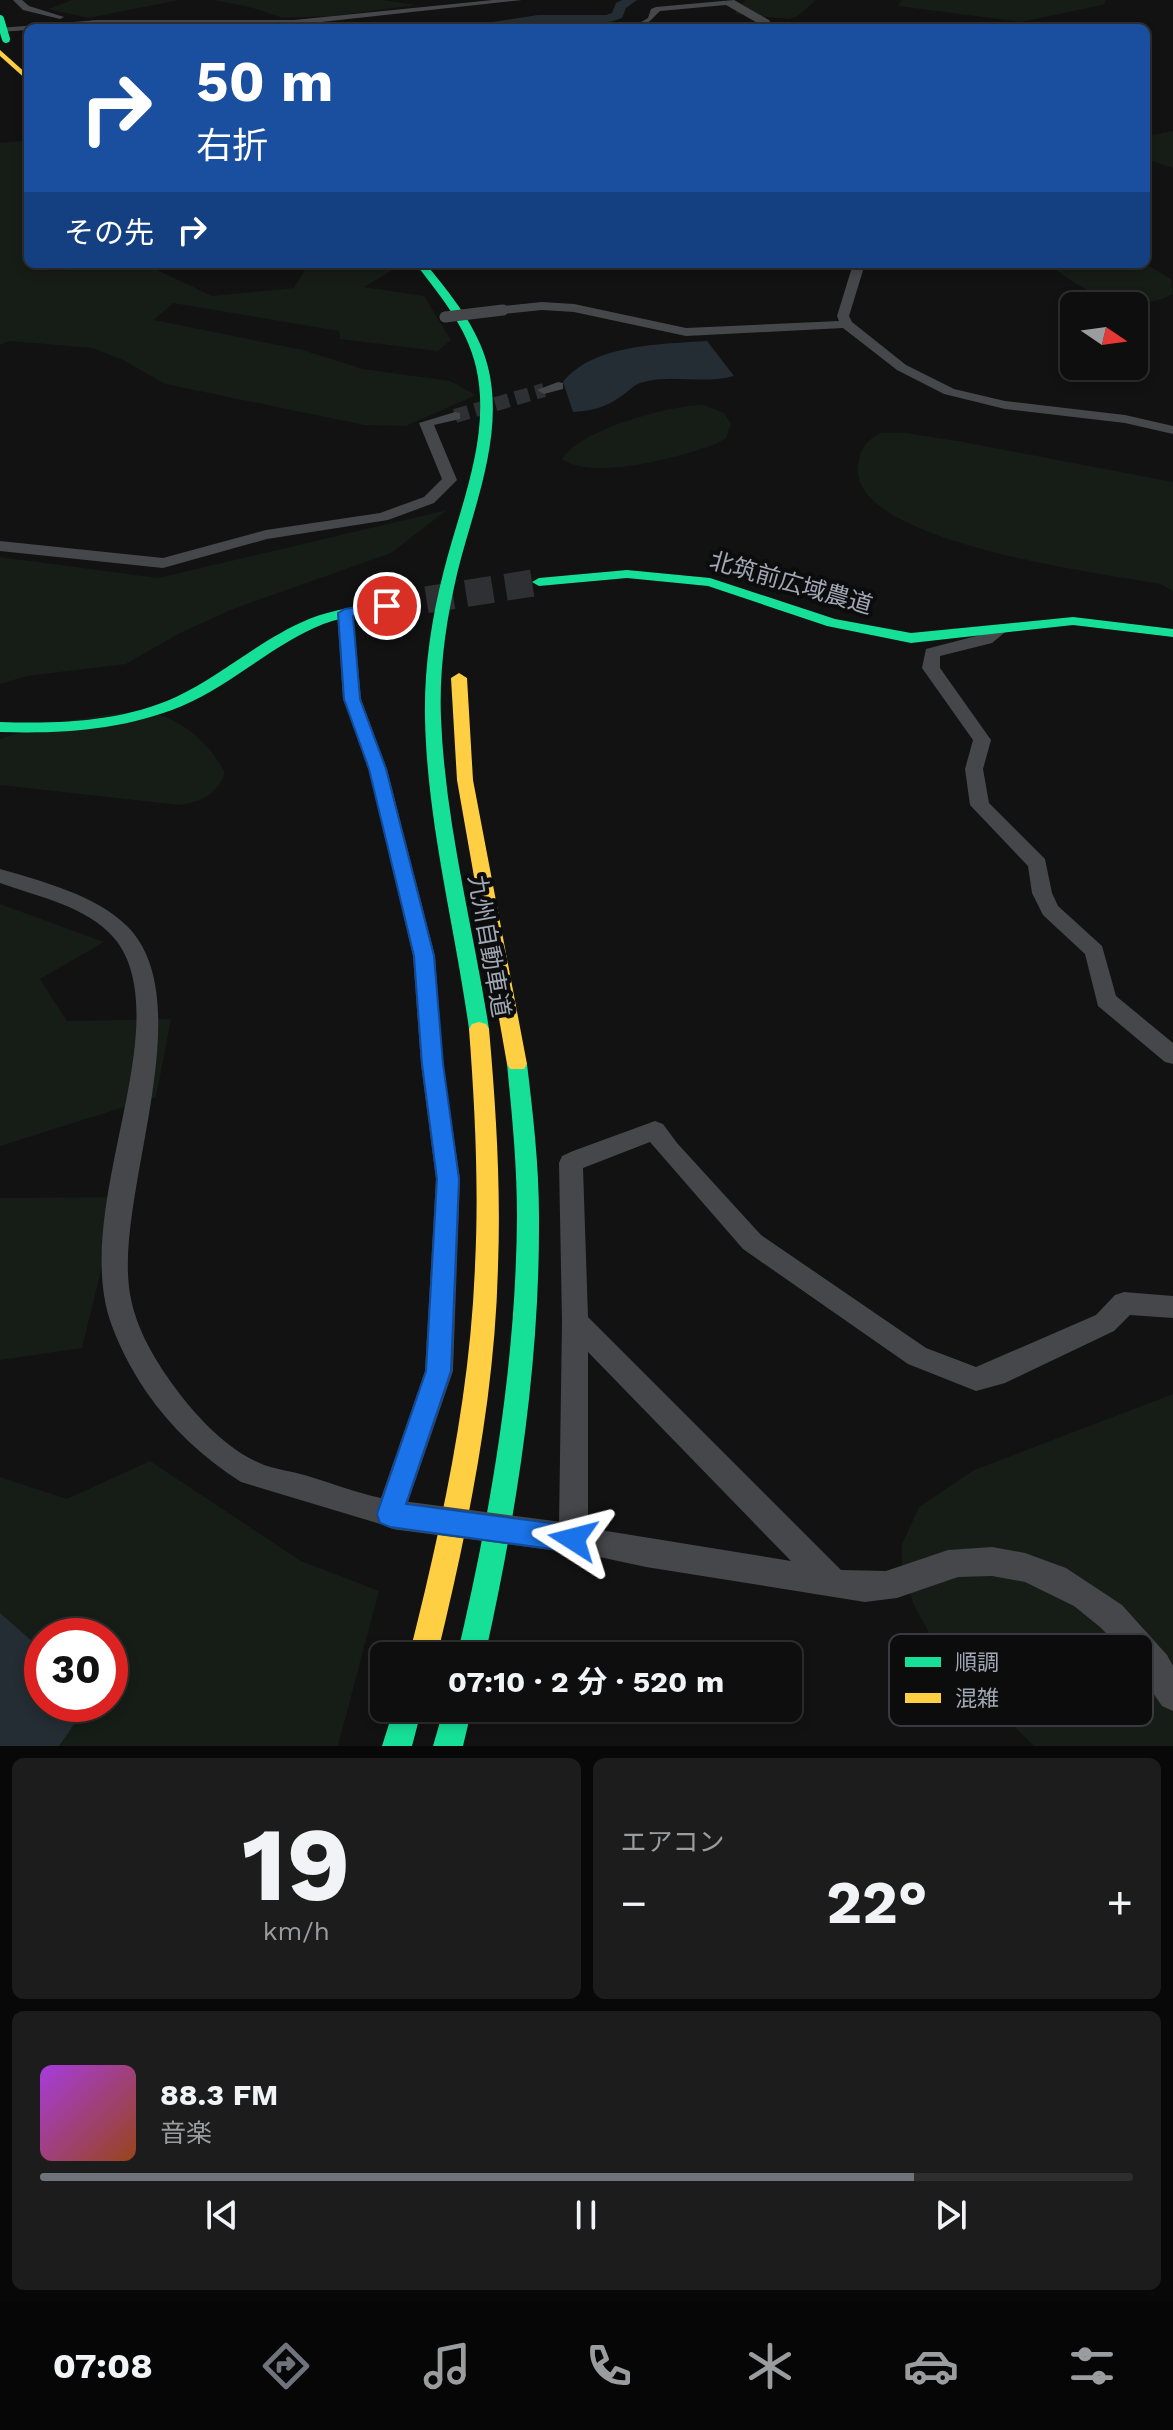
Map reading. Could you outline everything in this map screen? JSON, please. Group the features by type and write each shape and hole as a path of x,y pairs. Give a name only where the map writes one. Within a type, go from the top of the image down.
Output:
{"main road":[{"path":"1,30 24,62"},
{"path":"1,30 24,72"},
{"name":"九州自動車道","path":"424,268 468,323 479,350 487,392 482,463 451,571 437,642 433,719 442,818 478,1025 490,1160 487,1311 478,1394 440,1595 427,1642"},
{"path":"443,268 470,299 489,331"},
{"name":"北筑前広域農道","path":"539,582 627,574 710,582 832,623 911,638 1073,621 1173,633"},
{"path":"0,727 71,728 114,722 151,712 203,688 241,662 311,624 345,613 387,606"},
{"name":"九州自動車道","path":"461,656 459,722 463,764 520,1083 528,1232 516,1411 488,1588 474,1642"},
{"path":"397,1746 404,1722"},
{"path":"448,1746 454,1722"}],"street":[{"path":"17,0 26,8 59,14 62,23"},
{"path":"271,24 308,23 461,2 518,0"},
{"path":"642,24 659,9 728,1 767,24"},
{"path":"705,14 741,10"},
{"path":"47,24 99,24"},
{"path":"1,30 24,26"},
{"path":"858,268 843,316 846,324 892,361 920,378 965,397 1029,409 1124,419 1173,430"},
{"path":"445,317 542,306 574,308 686,332 846,324"},
{"path":"0,546 163,563 266,535 383,517 429,500 450,480 426,423 455,416"},
{"path":"345,613 352,699 378,769 424,956 432,1064 448,1179 439,1371 394,1514"},
{"path":"1001,629 986,639 932,653 931,668 982,740 974,769 980,805 1038,864 1042,893 1050,910 1095,951 1106,1000 1173,1056"},
{"path":"0,876 108,918 131,946 150,1014 130,1141 116,1288 127,1329 145,1365 175,1409 212,1447 253,1473 394,1514 832,1582 878,1587 955,1563 992,1560 1028,1567 1068,1584 1104,1609 1131,1634"},
{"path":"564,1538 575,1321 571,1163 655,1130 669,1150 752,1242 917,1356 948,1370 976,1379 995,1374 1105,1323 1124,1303 1173,1307"},
{"path":"575,1321 832,1582"},
{"path":"1153,1664 1173,1695"}],"shaded area":[{"path":"72,0 180,0 88,18 48,9"},
{"path":"212,0 382,0 416,5 333,16 283,18 250,7"},
{"path":"746,0 816,0 798,16 789,19 736,14"},
{"path":"902,0 1106,2 1021,22 898,6"},
{"path":"1173,131 1173,168 1150,160 1150,135"},
{"path":"24,140 24,268 49,268 49,271 153,268 212,296 294,288 306,268 396,268 364,287 424,296 451,340 438,351 340,339 339,331 173,303 154,320 303,350 363,369 450,381 476,395 406,426 364,425 165,384 123,360 92,348 10,341 0,345 0,143"},
{"path":"1150,266 1171,279 1173,294 1148,302 1148,292 1092,292 1054,268"},
{"path":"707,341 734,376 652,380 637,384 603,406 573,412 563,382 576,369 592,360 629,348"},
{"path":"704,405 724,413 731,424 726,438 716,444 682,455 616,468 576,465 562,459 587,438 627,421 670,409"},
{"path":"881,433 905,433 958,441 1173,482 1173,591 1160,584 985,550 935,534 893,515 866,492 858,466 865,446"},
{"path":"447,510 391,553 233,609 180,633 126,664 27,676 0,684 0,557 158,578"},
{"path":"144,711 181,725 211,751 225,773 213,792 201,800 179,805 0,785 0,739 71,720"},
{"path":"0,904 104,942 40,979 67,1021 171,1019 156,1097 0,1146"},
{"path":"119,1197 82,1348 0,1360 0,1198"},
{"path":"1173,1394 1173,1746 1034,1746 1014,1726 1153,1726 1153,1634 930,1634 914,1605 902,1572 902,1544 919,1507 974,1470"},
{"path":"150,1461 301,1561 379,1591 338,1746 0,1746 0,1477 67,1499"},
{"path":"0,1613 24,1634 24,1722 76,1722 59,1746 0,1746"}],"waterway":[{"path":"506,24 538,19 608,19 618,15 620,6 631,0"},
{"path":"92,24 128,24"}],"tunnel":[{"path":"455,416 544,390"},
{"path":"387,606 539,582"}],"traffic: fast":[{"path":"0,19 6,39"},
{"path":"424,268 472,338 482,367 486,396 486,426 481,456 443,609 433,700 435,758 445,836 479,1029"},
{"path":"539,582 627,574 710,582 832,623 911,638 1073,621 1173,633"},
{"path":"0,727 46,728 136,716 196,693 277,642 319,620 387,606"},
{"path":"474,1642 502,1510 522,1362 528,1213 525,1138 517,1064"},
{"path":"397,1746 404,1722"},
{"path":"448,1746 454,1722"}],"traffic: slow":[{"path":"0,52 24,75"},
{"path":"459,678 465,780 517,1064"},
{"path":"426,1642 459,1498 481,1345 487,1269 488,1191 486,1111 479,1029"}],"route":[{"path":"387,606 345,613 352,699 378,769 424,956 432,1064 448,1179 439,1371 390,1514 573,1539"}]}
